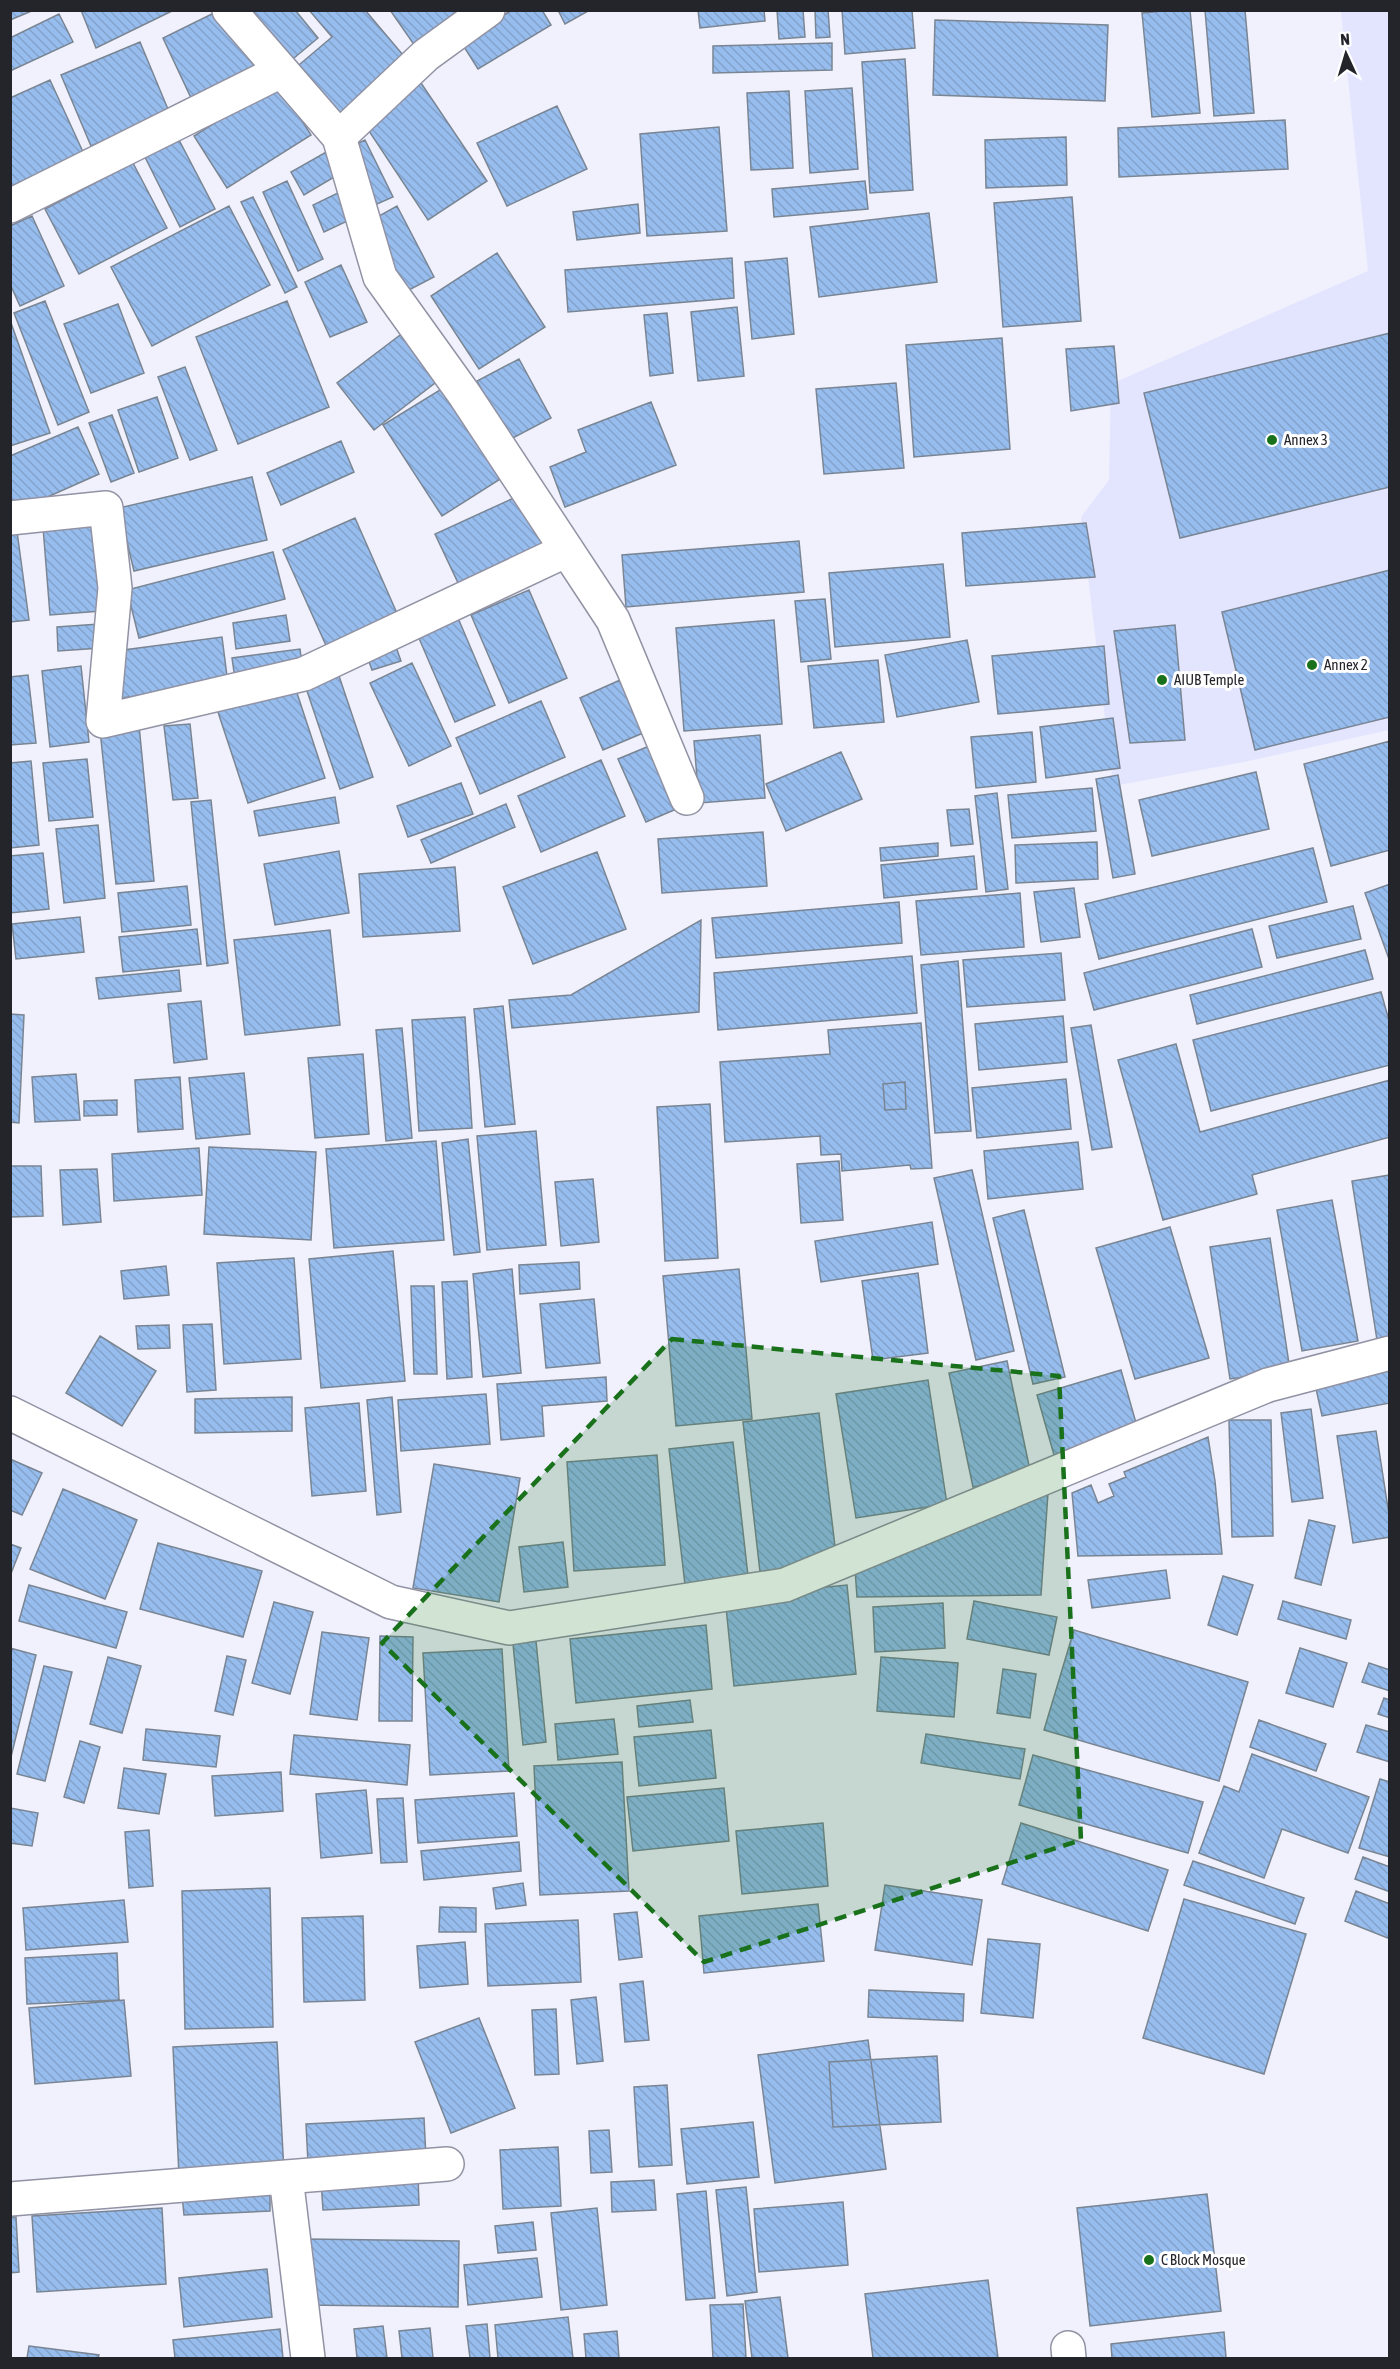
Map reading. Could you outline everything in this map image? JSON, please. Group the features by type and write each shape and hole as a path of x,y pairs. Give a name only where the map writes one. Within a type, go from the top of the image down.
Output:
{"street":[{"path":"229,10 339,136 380,277 464,394 613,620 687,798"},
{"path":"339,136 426,55 488,10"},
{"path":"10,206 280,71"},
{"path":"10,518 106,508 115,588 103,721 304,674 567,550"},
{"path":"10,1413 391,1602 509,1628 785,1585 1268,1385 1389,1353"},
{"path":"10,2199 447,2164"},
{"path":"286,2176 308,2358"}],"highlighted area":[{"path":"672,1339 1059,1376 1081,1840 704,1962 382,1643"}],"shaded area":[{"path":"1343,10 1389,11 1389,730 1244,762 1113,786 1081,517 1109,480 1111,384 1368,271 1341,12"}],"building":[{"path":"10,10 34,10 10,20"},
{"path":"81,10 174,10 96,48"},
{"path":"243,10 295,10 318,38 288,63"},
{"path":"309,10 365,10 408,61 338,122 293,70 332,37"},
{"path":"390,10 467,10 415,46"},
{"path":"512,10 542,10 551,25 478,69 461,42"},
{"path":"558,10 590,10 565,24"},
{"path":"698,10 764,10 765,21 700,28"},
{"path":"777,10 803,10 805,37 779,39"},
{"path":"815,10 828,10 830,37 816,38"},
{"path":"842,10 912,10 915,48 845,54"},
{"path":"1190,10 1200,113 1152,117 1142,13"},
{"path":"1205,10 1245,10 1254,113 1214,116"},
{"path":"218,11 268,68 192,100 163,38"},
{"path":"59,14 73,42 10,71 10,38"},
{"path":"935,20 1108,25 1105,101 933,95"},
{"path":"140,42 170,114 91,146 61,75"},
{"path":"832,43 832,70 713,73 713,46"},
{"path":"905,59 913,190 870,193 862,62"},
{"path":"50,80 84,154 10,187 10,98"},
{"path":"278,83 311,135 227,188 194,136"},
{"path":"421,83 487,181 428,220 363,122"},
{"path":"852,88 858,169 810,173 805,91"},
{"path":"789,91 793,168 751,170 747,93"},
{"path":"557,106 587,169 507,206 477,143"},
{"path":"1285,120 1288,169 1119,177 1118,128"},
{"path":"719,127 727,231 647,236 640,134"},
{"path":"1066,137 1067,185 986,188 985,140"},
{"path":"178,138 215,209 180,227 144,155"},
{"path":"365,140 393,197 377,204 350,147"},
{"path":"328,151 341,173 304,195 291,172"},
{"path":"133,163 167,228 79,274 45,209"},
{"path":"287,181 323,259 298,271 263,192"},
{"path":"865,181 868,209 774,217 772,189"},
{"path":"344,190 356,217 324,232 313,205"},
{"path":"253,197 297,287 285,293 241,202"},
{"path":"1072,197 1081,321 1003,327 994,203"},
{"path":"638,204 640,233 577,240 573,212"},
{"path":"229,206 270,285 152,346 111,267"},
{"path":"397,206 434,277 407,291 370,221"},
{"path":"929,213 937,282 819,297 810,227"},
{"path":"32,216 64,286 20,306 10,284 10,226"},
{"path":"497,253 545,327 479,369 431,296"},
{"path":"732,258 734,298 568,312 565,270"},
{"path":"787,258 794,334 752,339 745,262"},
{"path":"341,265 367,322 330,337 305,282"},
{"path":"45,301 89,412 58,425 14,313"},
{"path":"287,301 329,407 238,444 196,337"},
{"path":"118,304 144,373 91,393 64,324"},
{"path":"737,307 744,376 698,381 691,312"},
{"path":"667,313 673,373 650,376 644,315"},
{"path":"10,320 50,433 10,446"},
{"path":"408,329 444,376 374,430 337,383"},
{"name":"Annex 3","path":"1390,333 1390,487 1180,538 1144,393"},
{"path":"1002,338 1010,449 914,457 906,345"},
{"path":"1114,346 1119,403 1071,411 1066,349"},
{"path":"519,359 551,418 509,440 477,381"},
{"path":"185,367 217,450 190,460 158,377"},
{"path":"896,383 904,468 824,474 816,389"},
{"path":"448,385 505,476 442,516 383,425"},
{"path":"157,397 178,458 139,472 118,410"},
{"path":"651,402 676,465 565,507 550,467 586,452 578,430"},
{"path":"112,415 134,473 111,482 89,423"},
{"path":"78,427 99,474 16,511 10,497 10,456"},
{"path":"341,441 354,472 281,505 267,473"},
{"path":"252,477 267,540 134,571 119,508"},
{"path":"527,492 551,546 460,587 435,534"},
{"path":"355,518 400,620 329,652 283,550"},
{"path":"95,523 101,611 50,615 43,527"},
{"path":"1086,523 1095,577 966,586 962,533"},
{"path":"16,524 29,620 10,622 10,525"},
{"path":"799,541 804,592 626,607 622,555"},
{"path":"273,552 285,599 139,638 127,590"},
{"path":"943,564 950,637 835,647 829,573"},
{"name":"Annex 2","path":"1390,570 1390,717 1255,750 1222,612"},
{"path":"529,590 567,678 509,703 471,615"},
{"path":"825,599 831,659 801,662 795,601"},
{"path":"286,615 290,641 236,649 233,623"},
{"path":"458,618 495,705 455,722 418,636"},
{"path":"774,620 782,724 684,731 676,628"},
{"path":"99,624 101,648 58,651 57,627"},
{"path":"1175,625 1185,740 1130,743 1114,631"},
{"path":"222,637 228,684 121,698 116,651"},
{"path":"967,640 979,702 897,717 885,655"},
{"path":"1104,646 1109,704 998,714 992,656"},
{"path":"396,647 401,661 372,670 367,656"},
{"path":"300,649 303,671 235,679 232,658"},
{"path":"878,660 884,722 814,728 808,666"},
{"path":"412,663 451,746 409,766 370,683"},
{"path":"81,666 89,742 50,747 42,671"},
{"path":"338,673 373,777 340,789 305,685"},
{"path":"28,675 36,743 10,745 10,677"},
{"path":"620,680 643,733 603,750 580,698"},
{"path":"294,684 325,778 248,803 217,709"},
{"path":"541,701 565,757 480,794 456,738"},
{"path":"1113,718 1120,768 1046,778 1040,727"},
{"path":"190,724 198,798 173,800 164,726"},
{"path":"139,725 154,881 116,884 100,730"},
{"path":"1032,732 1036,782 976,788 971,737"},
{"path":"760,735 765,798 699,803 694,741"},
{"path":"1390,741 1390,850 1331,866 1304,764"},
{"path":"654,744 681,807 646,822 618,759"},
{"path":"841,752 862,799 786,831 766,784"},
{"path":"87,759 93,817 49,821 43,763"},
{"path":"601,760 625,816 541,852 518,796"},
{"path":"31,761 39,845 10,848 10,763"},
{"path":"1256,772 1269,829 1152,856 1139,800"},
{"path":"1118,775 1135,874 1113,878 1096,779"},
{"path":"461,783 473,814 408,837 397,806"},
{"path":"1092,788 1096,831 1012,838 1008,795"},
{"path":"997,793 1008,889 986,892 975,796"},
{"path":"335,797 339,823 259,836 254,811"},
{"path":"211,800 228,963 207,966 191,802"},
{"path":"506,804 515,827 431,863 421,840"},
{"path":"969,809 973,844 951,846 947,810"},
{"path":"98,825 105,898 64,903 56,829"},
{"path":"763,832 767,886 662,893 658,839"},
{"path":"1097,842 1098,879 1016,883 1015,845"},
{"path":"938,843 938,856 881,861 880,848"},
{"path":"1313,848 1327,902 1099,959 1085,904"},
{"path":"339,851 349,913 275,925 264,864"},
{"path":"597,852 626,929 533,964 503,887"},
{"path":"43,853 49,909 10,913 10,856"},
{"path":"974,856 977,889 884,898 881,865"},
{"path":"455,867 460,931 363,937 359,874"},
{"path":"1390,884 1390,959 1389,959 1365,893"},
{"path":"187,886 191,925 122,932 118,893"},
{"path":"1074,888 1080,937 1041,942 1034,892"},
{"path":"1020,893 1024,947 921,955 916,901"},
{"path":"899,902 902,943 716,958 712,918"},
{"path":"1353,906 1361,939 1277,958 1269,926"},
{"path":"80,917 84,952 16,959 12,924"},
{"path":"701,920 699,1012 512,1028 509,1000 571,995"},
{"path":"197,929 201,964 123,972 119,937"},
{"path":"1252,929 1262,967 1094,1010 1084,973"},
{"path":"330,930 340,1025 245,1035 234,940"},
{"path":"1365,950 1373,979 1197,1024 1190,995"},
{"path":"1061,953 1065,1000 967,1007 963,960"},
{"path":"912,956 917,1013 718,1030 714,973"},
{"path":"958,961 971,1131 935,1133 921,965"},
{"path":"179,970 181,991 99,999 96,978"},
{"path":"1381,992 1390,1024 1390,1065 1211,1111 1193,1040"},
{"path":"201,1001 207,1059 174,1063 168,1004"},
{"path":"503,1006 515,1124 485,1127 474,1009"},
{"path":"10,1014 24,1015 19,1123 10,1122"},
{"path":"1063,1016 1067,1062 979,1070 975,1024"},
{"path":"465,1017 472,1128 419,1131 412,1020"},
{"path":"921,1023 932,1168 911,1169 910,1165 842,1171 841,1154 821,1155 820,1136 725,1142 720,1062 830,1054 828,1030"},
{"path":"1091,1025 1112,1147 1092,1150 1071,1028"},
{"path":"402,1028 412,1138 386,1141 376,1030"},
{"path":"1176,1044 1200,1132 1390,1080 1390,1137 1252,1175 1257,1194 1163,1220 1118,1060"},
{"path":"363,1054 369,1134 315,1138 308,1058"},
{"path":"244,1073 250,1134 196,1139 189,1078"},
{"path":"76,1074 80,1120 35,1122 32,1077"},
{"path":"180,1077 183,1129 138,1132 135,1080"},
{"path":"1066,1079 1071,1129 977,1138 972,1088"},
{"path":"905,1082 906,1109 885,1110 883,1084"},
{"path":"117,1100 117,1115 84,1116 84,1101"},
{"path":"710,1104 718,1258 665,1261 657,1107"},
{"path":"536,1131 546,1245 487,1250 477,1136"},
{"path":"468,1139 480,1252 454,1255 442,1143"},
{"path":"436,1141 444,1240 334,1248 326,1149"},
{"path":"1078,1142 1083,1189 988,1199 984,1151"},
{"path":"209,1147 316,1152 311,1240 204,1234"},
{"path":"199,1148 202,1195 114,1201 112,1154"},
{"path":"839,1161 843,1220 801,1223 797,1164"},
{"path":"10,1166 41,1166 43,1216 10,1217"},
{"path":"97,1169 101,1222 63,1225 60,1170"},
{"path":"972,1170 1014,1351 976,1360 934,1178"},
{"path":"1390,1175 1390,1338 1377,1340 1352,1181"},
{"path":"593,1179 599,1242 561,1246 555,1182"},
{"path":"1332,1200 1358,1341 1302,1351 1277,1210"},
{"path":"1024,1210 1065,1377 1033,1384 993,1218"},
{"path":"932,1222 938,1264 821,1282 815,1241"},
{"path":"1170,1227 1209,1358 1135,1379 1096,1248"},
{"path":"1270,1238 1290,1370 1230,1379 1210,1247"},
{"path":"393,1251 405,1381 321,1388 309,1259"},
{"path":"294,1258 301,1359 224,1364 217,1263"},
{"path":"579,1262 580,1289 520,1294 519,1265"},
{"path":"166,1266 169,1295 124,1299 121,1271"},
{"path":"512,1269 521,1373 483,1377 473,1274"},
{"path":"739,1269 752,1419 676,1426 663,1276"},
{"path":"918,1273 928,1353 873,1360 862,1281"},
{"path":"467,1281 472,1377 447,1379 442,1282"},
{"path":"411,1286 434,1286 437,1374 414,1374"},
{"path":"594,1299 600,1363 546,1368 540,1304"},
{"path":"212,1324 216,1390 187,1392 183,1325"},
{"path":"169,1325 170,1348 138,1349 136,1326"},
{"path":"100,1336 156,1371 122,1426 66,1393"},
{"path":"1007,1361 1031,1475 973,1487 949,1373"},
{"path":"1121,1370 1138,1430 1054,1455 1037,1395"},
{"path":"1390,1370 1390,1403 1322,1416 1315,1384"},
{"path":"606,1377 607,1401 542,1406 544,1436 501,1440 497,1384"},
{"path":"928,1380 947,1504 856,1518 836,1394"},
{"path":"486,1394 490,1444 401,1451 398,1400"},
{"path":"292,1397 292,1431 195,1433 195,1399"},
{"path":"392,1397 401,1512 377,1515 367,1400"},
{"path":"359,1403 366,1491 312,1496 305,1408"},
{"path":"1311,1409 1323,1498 1292,1502 1281,1413"},
{"path":"819,1413 837,1563 760,1572 743,1422"},
{"path":"1229,1420 1271,1420 1273,1536 1232,1537"},
{"path":"1376,1431 1390,1521 1390,1537 1353,1543 1337,1436"},
{"path":"1208,1437 1222,1554 1078,1556 1072,1493 1091,1485 1098,1503 1114,1496 1109,1484 1126,1477 1124,1472"},
{"path":"733,1442 749,1585 686,1593 669,1449"},
{"path":"657,1455 665,1565 574,1571 567,1462"},
{"path":"10,1459 42,1473 22,1515 10,1510"},
{"path":"434,1464 520,1478 499,1602 413,1588"},
{"path":"63,1489 137,1520 105,1599 30,1569"},
{"path":"1048,1493 1041,1595 857,1597 855,1569"},
{"path":"1309,1520 1335,1526 1321,1585 1295,1578"},
{"path":"563,1542 568,1587 524,1592 519,1547"},
{"path":"158,1543 262,1571 243,1637 140,1609"},
{"path":"10,1544 21,1548 10,1576"},
{"path":"1166,1570 1170,1598 1092,1608 1088,1580"},
{"path":"1223,1576 1253,1585 1237,1635 1208,1625"},
{"path":"29,1585 127,1612 116,1648 19,1621"},
{"path":"847,1585 856,1674 734,1686 725,1597"},
{"path":"974,1601 1057,1617 1049,1655 967,1639"},
{"path":"1283,1601 1351,1620 1346,1639 1278,1619"},
{"path":"274,1602 313,1612 290,1694 252,1683"},
{"path":"943,1603 945,1648 875,1652 873,1607"},
{"path":"706,1625 712,1689 576,1703 570,1639"},
{"path":"1074,1630 1248,1682 1219,1781 1044,1730"},
{"path":"322,1632 369,1638 357,1720 310,1714"},
{"path":"380,1636 413,1637 412,1721 379,1721"},
{"path":"536,1641 546,1742 523,1745 513,1644"},
{"path":"10,1648 36,1655 10,1761"},
{"path":"1300,1648 1347,1663 1333,1707 1286,1693"},
{"path":"502,1649 509,1771 430,1775 423,1653"},
{"path":"227,1656 246,1660 233,1715 215,1711"},
{"path":"108,1657 141,1666 122,1733 90,1724"},
{"path":"881,1657 958,1663 954,1717 877,1711"},
{"path":"1369,1663 1390,1670 1390,1691 1362,1682"},
{"path":"44,1666 72,1672 45,1781 17,1774"},
{"path":"1003,1669 1036,1674 1030,1718 997,1713"},
{"path":"1384,1698 1390,1700 1390,1718 1378,1714"},
{"path":"690,1700 693,1722 639,1727 637,1706"},
{"path":"614,1719 618,1754 558,1760 555,1724"},
{"path":"1259,1720 1326,1744 1316,1771 1250,1747"},
{"path":"1366,1725 1390,1732 1390,1762 1357,1752"},
{"path":"146,1729 220,1736 216,1767 143,1760"},
{"path":"711,1730 716,1778 639,1786 634,1737"},
{"path":"926,1734 1025,1749 1020,1779 921,1763"},
{"path":"294,1735 410,1745 407,1785 290,1774"},
{"path":"80,1741 100,1747 84,1803 64,1797"},
{"path":"1252,1754 1369,1797 1348,1853 1282,1829 1264,1878 1199,1853 1224,1786 1239,1792"},
{"path":"1033,1755 1203,1802 1188,1853 1019,1805"},
{"path":"622,1762 629,1891 540,1895 534,1766"},
{"path":"124,1768 166,1774 159,1814 118,1808"},
{"path":"281,1772 283,1811 215,1816 212,1776"},
{"path":"1380,1779 1390,1782 1390,1857 1359,1848"},
{"path":"724,1788 729,1841 633,1851 627,1797"},
{"path":"366,1790 372,1853 321,1858 316,1794"},
{"path":"514,1793 517,1836 418,1843 415,1800"},
{"path":"403,1798 407,1862 381,1863 377,1799"},
{"path":"10,1808 38,1813 32,1846 10,1843"},
{"path":"823,1823 828,1886 742,1894 736,1831"},
{"path":"1021,1823 1168,1870 1148,1931 1002,1884"},
{"path":"149,1830 153,1886 129,1888 125,1832"},
{"path":"519,1842 521,1871 424,1880 421,1851"},
{"path":"1363,1857 1390,1867 1390,1892 1355,1879"},
{"path":"1193,1861 1304,1898 1295,1924 1184,1885"},
{"path":"523,1883 526,1905 496,1909 493,1888"},
{"path":"885,1885 982,1900 972,1965 875,1950"},
{"path":"270,1888 273,2027 185,2029 182,1891"},
{"path":"1356,1891 1390,1904 1390,1939 1345,1921"},
{"path":"1184,1899 1306,1934 1264,2074 1143,2038"},
{"path":"124,1900 128,1942 26,1950 23,1908"},
{"path":"818,1904 824,1961 704,1973 699,1916"},
{"path":"440,1907 476,1908 476,1932 439,1932"},
{"path":"637,1912 642,1957 619,1960 614,1914"},
{"path":"363,1916 365,2000 304,2002 302,1918"},
{"path":"578,1920 581,1982 488,1986 485,1924"},
{"path":"988,1939 1040,1944 1033,2018 981,2013"},
{"path":"465,1942 468,1984 420,1988 417,1946"},
{"path":"117,1953 119,2000 27,2004 25,1958"},
{"path":"643,1981 649,2040 625,2042 620,1984"},
{"path":"869,1990 964,1994 963,2021 868,2017"},
{"path":"596,1997 603,2061 577,2064 571,2000"},
{"path":"124,2000 131,2076 35,2084 29,2008"},
{"path":"556,2009 559,2074 535,2075 532,2010"},
{"path":"479,2018 515,2108 451,2133 415,2042"},
{"path":"868,2040 886,2169 775,2183 758,2055"},
{"path":"277,2042 284,2172 179,2176 173,2047"},
{"path":"937,2056 941,2122 833,2127 829,2062"},
{"path":"667,2085 672,2165 639,2167 634,2087"},
{"path":"424,2118 426,2158 308,2163 306,2124"},
{"path":"753,2122 759,2177 687,2184 681,2129"},
{"path":"609,2130 612,2172 591,2173 589,2131"},
{"path":"558,2147 561,2206 503,2209 500,2150"},
{"path":"418,2175 419,2205 323,2210 321,2181"},
{"path":"654,2180 656,2210 612,2212 611,2182"},
{"path":"746,2187 757,2292 727,2296 716,2190"},
{"path":"270,2190 270,2211 184,2215 182,2195"},
{"path":"706,2191 715,2298 686,2300 677,2194"},
{"name":"C Block Mosque","path":"1207,2194 1221,2311 1090,2326 1077,2208"},
{"path":"843,2202 848,2265 759,2272 754,2209"},
{"path":"162,2208 166,2284 37,2292 32,2216"},
{"path":"597,2208 607,2305 561,2310 551,2213"},
{"path":"10,2217 16,2217 19,2272 10,2273"},
{"path":"533,2222 536,2250 498,2253 495,2226"},
{"path":"305,2239 459,2241 458,2307 305,2305"},
{"path":"537,2258 542,2297 468,2305 464,2265"},
{"path":"267,2269 272,2317 184,2327 179,2278"},
{"path":"988,2280 998,2358 873,2358 865,2294"},
{"path":"780,2297 788,2358 752,2358 745,2301"},
{"path":"743,2304 746,2358 713,2358 710,2305"},
{"path":"568,2317 573,2358 498,2358 495,2325"},
{"path":"487,2324 490,2358 470,2358 466,2326"},
{"path":"383,2326 387,2358 357,2358 354,2329"},
{"path":"430,2328 433,2358 402,2358 399,2331"},
{"path":"280,2329 283,2358 175,2358 173,2340"},
{"path":"617,2331 619,2358 586,2358 584,2334"},
{"path":"1224,2332 1226,2358 1112,2358 1111,2344"},
{"path":"29,2346 99,2355 98,2358 27,2358"}],"place":[{"name":"Annex 3","path":"1272,440"},
{"name":"Annex 2","path":"1312,665"},
{"name":"AIUB Temple","path":"1162,680"},
{"name":"C Block Mosque","path":"1149,2260"}]}
